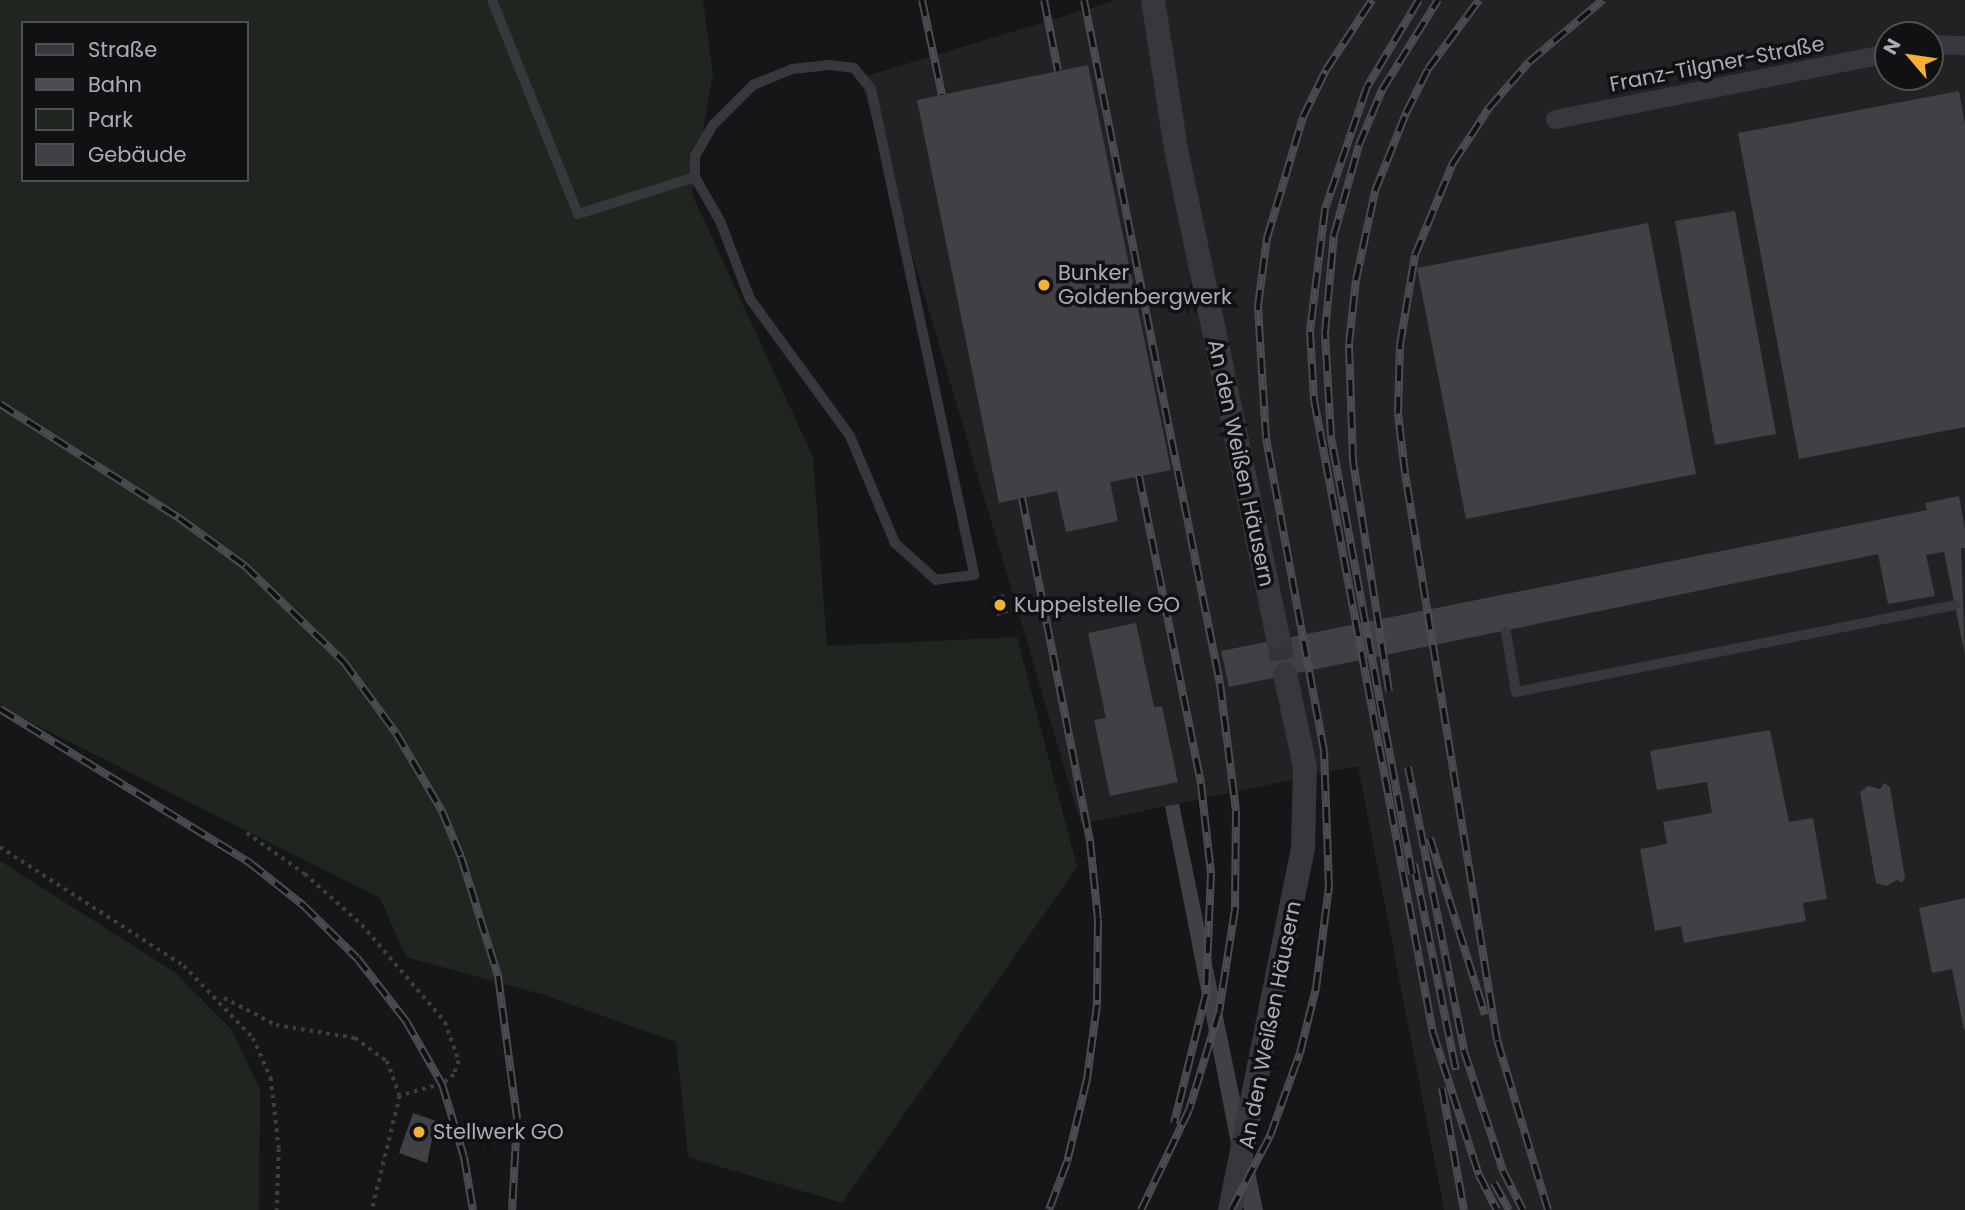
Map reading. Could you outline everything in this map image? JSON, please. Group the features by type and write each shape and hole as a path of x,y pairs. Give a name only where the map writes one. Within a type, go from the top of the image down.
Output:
{"street":[{"name":"An den Weißen Häusern","path":"1153,0 1178,162 1278,636"},
{"path":"1944,44 1965,45"},
{"name":"Franz-Tilgner-Straße","path":"1555,119 1874,56"},
{"name":"An den Weißen Häusern","path":"1230,1210 1303,847 1305,767 1286,674"}],"lane":[{"path":"492,0 578,214 695,177"},
{"path":"830,65 854,68 871,89 974,575 936,580 894,543 850,436 828,402 777,342 750,299 720,221 695,177 695,156 713,125 753,85 792,69 830,65"},
{"path":"1506,632 1516,692 1954,605"}],"path":[{"path":"247,833 305,874 362,925 446,1022 459,1061 454,1074 442,1084 400,1096"},
{"path":"0,848 184,966 253,1038 271,1077 279,1149 277,1210"},
{"path":"224,998 276,1025 355,1038 387,1061 400,1096 372,1210"}],"shaded area":[{"path":"1117,0 1965,0 1965,1210 1444,1210 1358,766 1081,824 860,78"}],"green space":[{"path":"0,0 703,0 713,74 692,194 813,457 827,646 1017,637 1077,867 842,1203 688,1157 676,1042 544,995 406,957 380,898 0,707"},
{"path":"0,861 176,973 232,1030 260,1090 259,1210 0,1210"}],"building":[{"name":"Bunker Goldenbergwerk","path":"1088,65 1171,470 1110,482 1118,521 1066,532 1057,491 999,503 917,100"},
{"path":"1959,91 1965,124 1965,427 1799,459 1738,133"},
{"path":"1735,211 1776,434 1715,445 1675,221"},
{"path":"1648,223 1696,474 1466,519 1417,268"},
{"path":"1959,496 1965,529 1965,548 1961,548 1965,655 1944,552 1926,555 1935,596 1888,604 1878,554 1229,687 1221,651 1927,510 1925,503"},
{"name":"Kuppelstelle GO","path":"1004,594 1008,613 997,616 993,597"},
{"path":"1136,623 1154,707 1162,706 1178,782 1110,796 1094,720 1106,718 1088,633"},
{"path":"1770,730 1789,822 1813,818 1827,899 1803,903 1806,921 1684,943 1681,926 1655,931 1640,849 1667,844 1663,822 1712,813 1707,782 1657,790 1650,751"},
{"path":"1884,783 1890,787 1905,878 1902,883 1897,880 1886,886 1876,883 1860,792 1868,786 1880,789"},
{"path":"1179,804 1263,1210 1244,1210 1165,806"},
{"path":"1965,898 1964,1030 1952,969 1932,973 1919,908"},
{"name":"Stellwerk GO","path":"413,1113 436,1121 427,1163 399,1153"}],"tunnel":[{"path":"1278,636 1285,674"}],"railway":[{"path":"922,0 942,95"},
{"path":"1044,0 1058,71"},
{"path":"1084,0 1220,684 1236,811 1235,909 1219,1012 1189,1110 1141,1210"},
{"path":"1231,1210 1270,1136 1300,1053 1316,988 1329,887 1324,751 1266,438 1258,306 1267,238 1303,117 1326,70 1372,0"},
{"path":"1419,0 1367,87 1325,209 1310,332 1314,400 1433,1033 1479,1175 1497,1210"},
{"path":"1412,874 1331,435 1325,333 1334,235 1359,145 1382,90 1438,0"},
{"path":"1389,691 1353,460 1349,344 1356,280 1375,191 1406,113 1428,69 1479,0"},
{"path":"1548,1210 1497,1040 1405,473 1398,413 1400,345 1415,255 1453,163 1489,108 1529,62 1603,0"},
{"path":"0,404 179,518 245,566 344,662 396,733 442,811 461,857 498,976 517,1119 512,1210"},
{"path":"1139,476 1201,784 1211,873 1206,994 1174,1123"},
{"path":"1022,498 1090,841 1098,920 1097,1005 1087,1079 1067,1162 1049,1210"},
{"path":"0,709 250,863 304,906 357,958 406,1021 442,1084 464,1157 473,1210"},
{"path":"1408,767 1464,1051 1503,1171 1523,1210"},
{"path":"1430,838 1485,1015"},
{"path":"1414,864 1456,1070"},
{"path":"1442,1088 1464,1210"},
{"path":"1494,1183 1509,1210"}],"place":[{"name":"Bunker Goldenbergwerk","path":"1044,285"},
{"name":"Kuppelstelle GO","path":"1000,605"},
{"name":"Stellwerk GO","path":"419,1132"}]}
